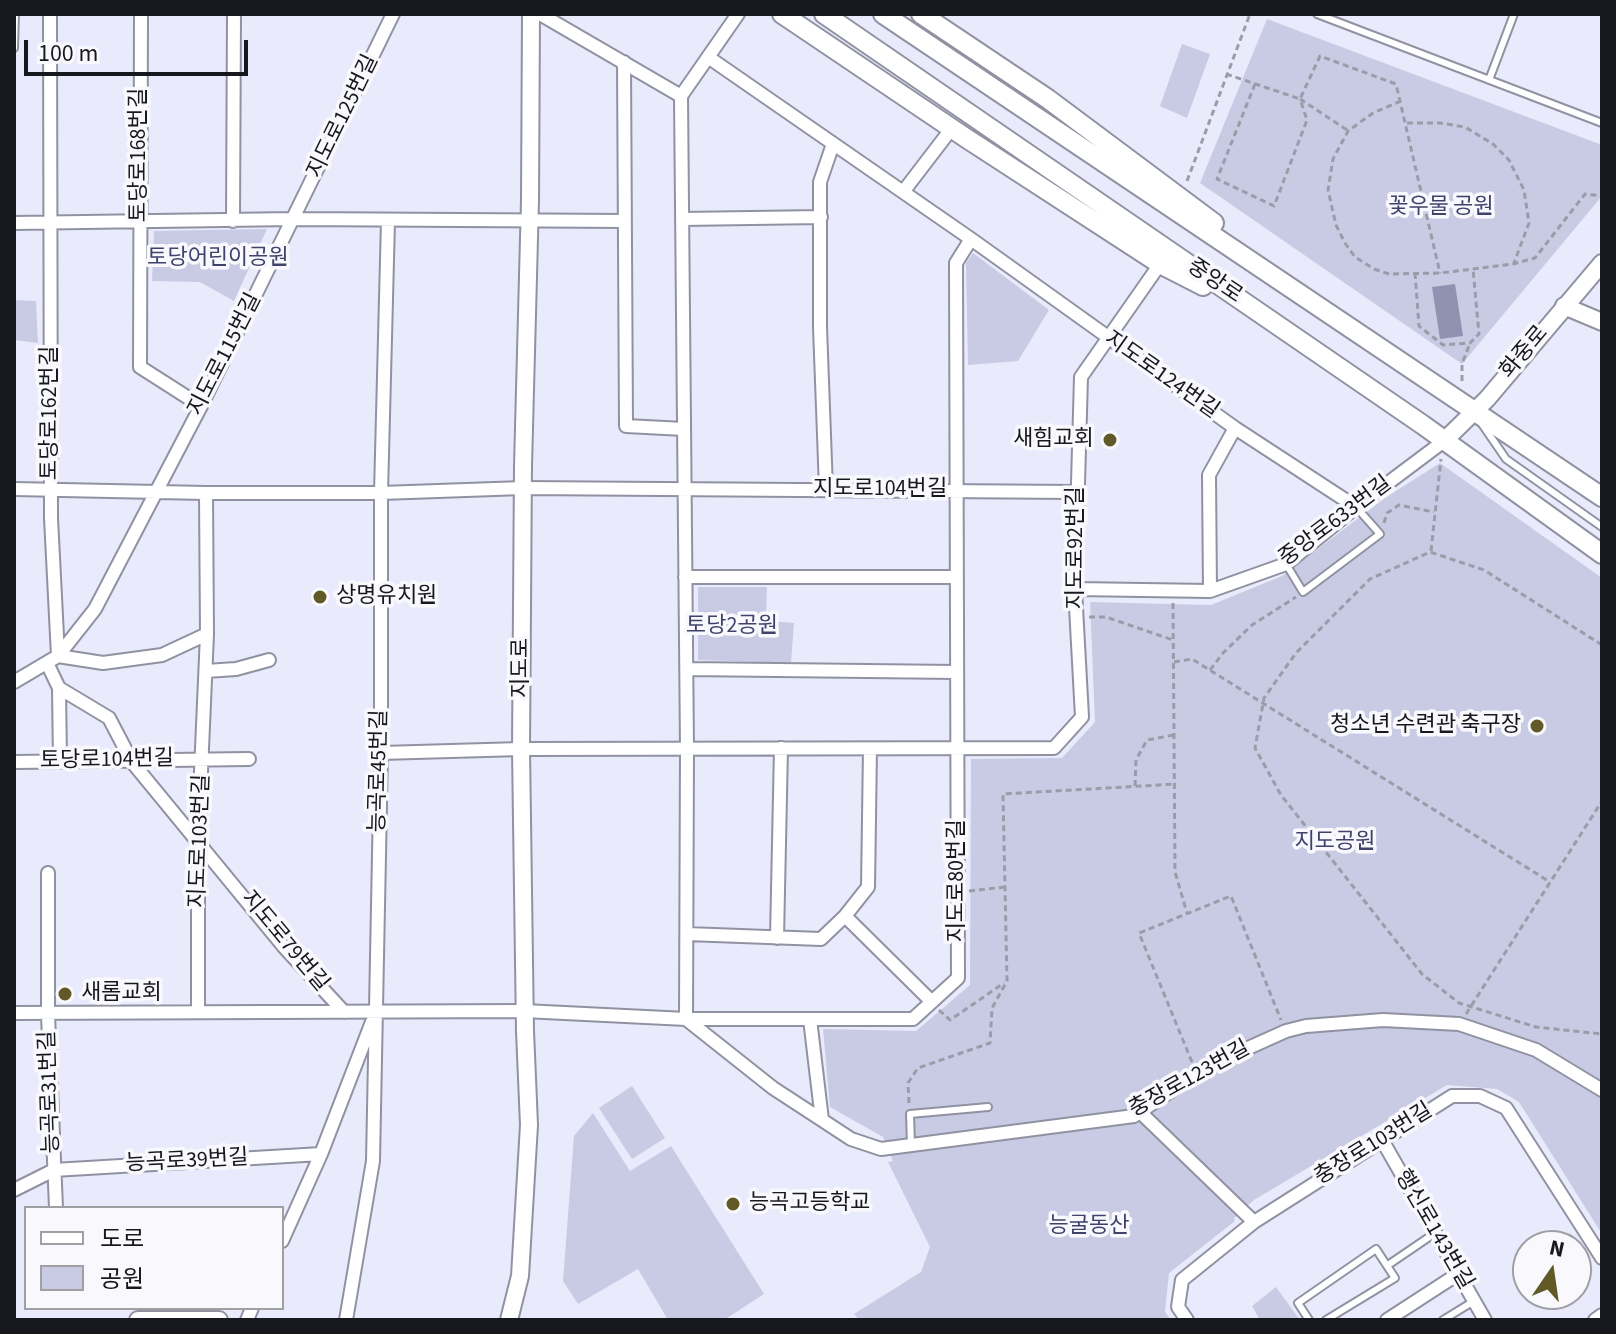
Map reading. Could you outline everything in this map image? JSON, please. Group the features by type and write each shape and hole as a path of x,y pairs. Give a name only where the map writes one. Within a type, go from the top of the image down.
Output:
{"main road":[{"name":"지도로","path":"509,1320 520,1276 529,1125 524,1011 521,749 531,14"},
{"path":"782,14 1160,264 1268,319"},
{"name":"중앙로","path":"824,14 1268,319 1443,450 1597,549"},
{"name":"중앙로","path":"883,14 1602,497"},
{"path":"921,14 1048,99 1155,176 1324,308"},
{"name":"화중로","path":"1443,450 1473,411 1487,399 1602,263"},
{"path":"1564,306 1602,322"},
{"path":"138,1320 219,1320"}],"street":[{"name":"토당로162번길","path":"50,14 52,660 59,688 60,761"},
{"name":"토당로168번길","path":"141,14 140,367 201,406"},
{"path":"233,221 234,14"},
{"name":"지도로125번길","path":"294,219 393,14"},
{"path":"540,14 681,96"},
{"path":"738,14 681,96 687,669 686,1019 773,1088 822,1120"},
{"name":"지도로124번길","path":"708,57 971,239 1235,428 1356,507"},
{"path":"624,62 626,426 684,429"},
{"path":"903,192 952,128"},
{"path":"826,489 820,327 820,182 833,144"},
{"path":"682,219 821,217"},
{"path":"14,223 294,219 625,221"},
{"name":"지도로115번길","path":"158,490 294,219"},
{"name":"능곡로45번길","path":"346,1320 373,1161 381,753 381,493 388,221"},
{"path":"957,748 956,263 971,239"},
{"name":"지도로92번길","path":"381,753 521,749 1054,748 1082,717 1075,589 1081,377 1160,264"},
{"path":"1210,591 1209,475 1235,428"},
{"name":"중앙로633번길","path":"1075,589 1210,591 1286,564 1356,507 1443,450"},
{"path":"14,489 381,493 523,488"},
{"name":"지도로104번길","path":"523,488 1076,492"},
{"path":"14,682 52,660 95,609 158,490"},
{"name":"지도로103번길","path":"198,1012 198,840 204,759 207,634 206,493"},
{"path":"685,577 956,577"},
{"path":"52,660 103,663 162,655 207,634"},
{"path":"206,671 236,669 269,660"},
{"path":"687,669 956,672"},
{"name":"지도로79번길","path":"59,688 109,718 132,762 284,947 344,1012"},
{"path":"777,938 781,748"},
{"name":"지도로80번길","path":"524,1011 686,1019 913,1019 958,978 957,748"},
{"path":"687,934 821,939 845,916 868,887 870,749"},
{"name":"토당로104번길","path":"14,762 249,759"},
{"path":"48,873 48,1015"},
{"path":"845,916 932,1002"},
{"path":"284,1237 321,1154 376,1011"},
{"name":"지도로79번길","path":"14,1013 524,1011"},
{"name":"능곡로31번길","path":"48,1015 56,1206"},
{"path":"810,1019 822,1120"},
{"name":"충장로123번길","path":"822,1120 851,1139 881,1149 1134,1116 1197,1074 1286,1031 1306,1026 1383,1020 1459,1024 1536,1050 1601,1087"},
{"name":"충장로103번길","path":"1187,1320 1178,1307 1182,1280 1254,1222 1452,1096 1480,1096 1506,1108 1602,1258"},
{"path":"1140,1112 1254,1222"},
{"name":"행신로143번길","path":"1382,1140 1485,1320"},
{"name":"능곡로39번길","path":"54,1170 321,1154"},
{"name":"능곡로31번길","path":"14,1190 54,1170"},
{"path":"1387,1320 1458,1274"},
{"path":"1595,1320 1602,1315"}],"lane":[{"path":"14,48 15,14"},
{"path":"1317,14 1338,18 1602,123"},
{"path":"1489,80 1514,14"},
{"path":"1473,411 1506,459 1602,527"},
{"path":"1286,564 1303,592 1380,534 1356,507"},
{"path":"911,1145 910,1114 988,1107"},
{"path":"1388,1265 1435,1233"},
{"path":"1309,1320 1298,1303 1376,1249 1395,1278 1326,1320"},
{"path":"1443,1320 1474,1301"}],"path":[{"path":"1187,181 1250,14"},
{"path":"1255,84 1217,179 1274,206 1307,120 1300,99 1320,56 1396,84 1440,273"},
{"path":"1226,74 1300,99 1348,131"},
{"path":"1401,101 1373,113 1348,131 1333,159 1328,190 1336,225 1355,257 1374,269 1389,274 1440,273 1513,264 1535,258 1585,194 1602,196"},
{"path":"1407,123 1465,127 1493,144 1509,160 1524,190 1529,223 1513,264"},
{"path":"1462,381 1462,364 1470,343 1479,334 1473,269"},
{"path":"1415,273 1419,326 1443,345 1470,343"},
{"path":"1430,552 1443,450"},
{"path":"1380,534 1387,513 1399,505 1434,512"},
{"path":"1602,645 1484,570 1430,552 1370,579 1296,653 1264,698 1255,748 1281,795 1422,974 1459,1003 1536,1027 1602,1034"},
{"path":"1173,591 1175,872 1187,913"},
{"path":"1210,670 1252,625 1303,592"},
{"path":"1076,617 1106,617 1173,640"},
{"path":"1174,662 1192,659 1550,882"},
{"path":"1135,786 1136,760 1147,740 1175,735"},
{"path":"910,1114 908,1083 918,1068 990,1043 992,1008 1007,981 1003,794 1176,784"},
{"path":"1459,1024 1602,801"},
{"path":"982,889 1005,887"},
{"path":"1197,1074 1139,933 1231,896 1286,1031"},
{"path":"932,1002 950,1020 1007,981"}],"green space":[{"name":"꽃우물 공원","path":"1267,19 1602,145 1602,196 1462,364 1200,183"},
{"path":"1182,44 1210,54 1187,118 1160,106"},
{"name":"토당어린이공원","path":"267,229 234,301 200,282 152,281 154,231"},
{"path":"973,253 1049,310 1018,361 968,365 966,263"},
{"path":"14,300 36,301 38,343 14,340"},
{"name":"지도공원","path":"1440,463 1602,578 1602,1234 1519,1102 1497,1089 1447,1085 1254,1200 1234,1218 1235,1221 1169,1273 1165,1312 1171,1320 859,1320 854,1314 921,1272 930,1247 888,1162 893,1161 883,1137 830,1107 823,1029 916,1031 970,985 971,759 1062,758 1095,722 1090,602 1211,605 1282,576 1385,498"},
{"name":"토당2공원","path":"698,587 767,587 766,621 794,623 791,663 698,660"},
{"path":"632,1086 665,1138 632,1159 599,1108"},
{"path":"593,1113 630,1171 671,1146 764,1294 724,1320 668,1320 638,1269 578,1304 563,1281 574,1136"},
{"path":"1276,1287 1300,1320 1260,1320 1252,1306"}],"shaded area":[{"path":"1455,284 1463,336 1440,339 1432,287"}],"place":[{"name":"새힘교회","path":"1110,440"},
{"name":"상명유치원","path":"320,597"},
{"name":"청소년 수련관 축구장","path":"1537,726"},
{"name":"새롬교회","path":"65,994"},
{"name":"능곡고등학교","path":"733,1204"}],"park label":[{"name":"능굴동산","path":"1089,1227"}]}
